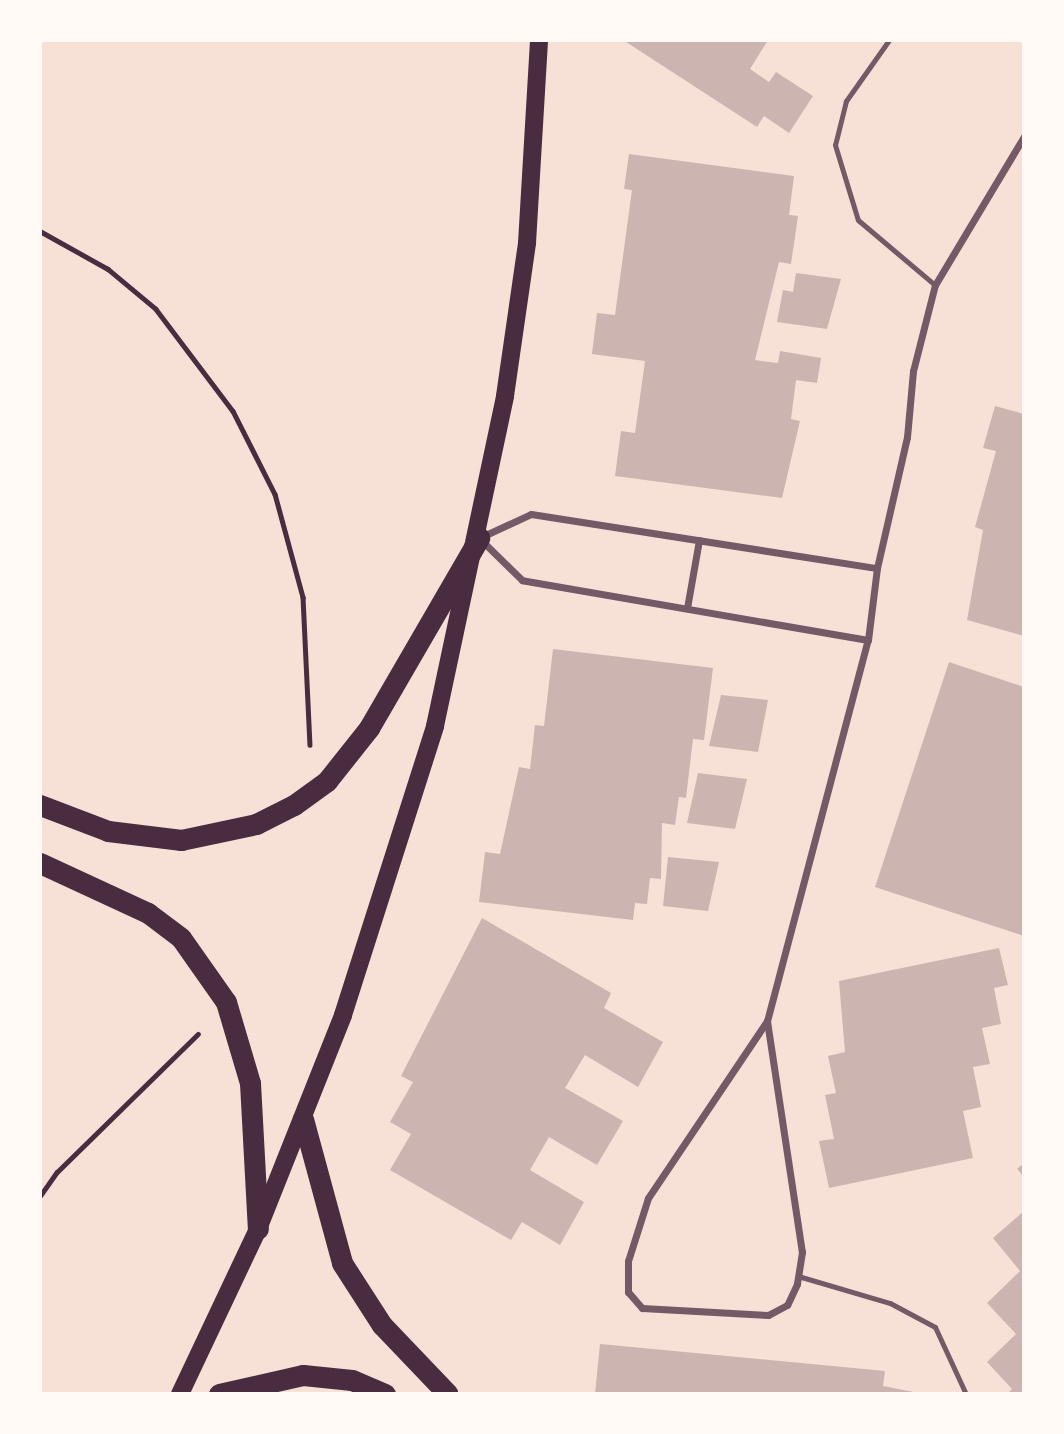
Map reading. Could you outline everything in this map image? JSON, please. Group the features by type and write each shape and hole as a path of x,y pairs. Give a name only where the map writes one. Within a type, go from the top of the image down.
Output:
{"highway":[{"path":"40,805 108,831 181,840 256,824 294,804 327,781 369,728 479,538"},
{"path":"40,863 148,913 181,938 226,1002 250,1083 258,1228"},
{"path":"303,1119 342,1263 382,1325 448,1394"},
{"path":"219,1394 303,1375 352,1380 385,1394"}],"main road":[{"path":"180,1394 258,1228 303,1119 407,825 479,538 527,243 539,40"}],"street":[{"path":"767,1021 802,1252 798,1276 787,1305 768,1315 664,1313 642,1308 628,1292 628,1261 648,1198 767,1021 868,640 877,568 935,285 1024,136"},
{"path":"868,640 522,580 479,538 531,514 877,568"},
{"path":"687,608 699,540"}],"lane":[{"path":"889,40 846,102 835,145 858,220 935,285"},
{"path":"798,1276 890,1303 935,1326 965,1394"}],"path":[{"path":"40,231 108,269 156,309 233,411 275,494 303,597 310,750"},
{"path":"40,1196 57,1172 206,1028"}],"building":[{"path":"623,40 768,40 750,69 769,82 776,72 813,96 789,133 764,116 757,127"},
{"path":"629,154 794,176 789,215 798,216 791,264 779,262 755,360 778,363 780,351 821,358 817,383 796,380 791,419 800,421 782,498 615,476 621,431 635,433 645,361 592,354 597,313 615,315 632,190 624,189"},
{"path":"796,273 841,279 827,329 777,322 783,290 793,292"},
{"path":"995,406 1024,414 1024,636 967,620 983,530 975,527 996,451 983,448"},
{"path":"553,649 713,668 704,740 693,739 686,798 679,797 675,825 662,823 661,879 650,878 647,904 635,903 633,920 479,902 485,852 500,854 519,767 530,769 535,725 544,726"},
{"path":"949,662 1024,687 1024,936 875,887"},
{"path":"721,695 768,700 758,752 709,746"},
{"path":"698,773 747,779 735,829 687,823"},
{"path":"668,857 719,862 708,911 663,906"},
{"path":"482,918 611,993 604,1008 663,1042 638,1087 585,1055 565,1088 623,1121 597,1165 549,1137 530,1170 584,1202 560,1245 522,1222 511,1240 390,1170 411,1134 390,1122 413,1082 401,1076"},
{"path":"999,948 1008,985 994,988 1001,1024 982,1028 990,1064 973,1067 981,1107 963,1111 973,1158 829,1188 819,1141 834,1139 825,1095 836,1093 828,1056 845,1052 839,981"},
{"path":"1024,1163 1024,1177 1017,1169"},
{"path":"1024,1211 1024,1394 1007,1394 1012,1389 987,1362 1016,1334 987,1303 1020,1271 993,1238"},
{"path":"600,1344 885,1371 883,1386 924,1394 595,1394"}]}
